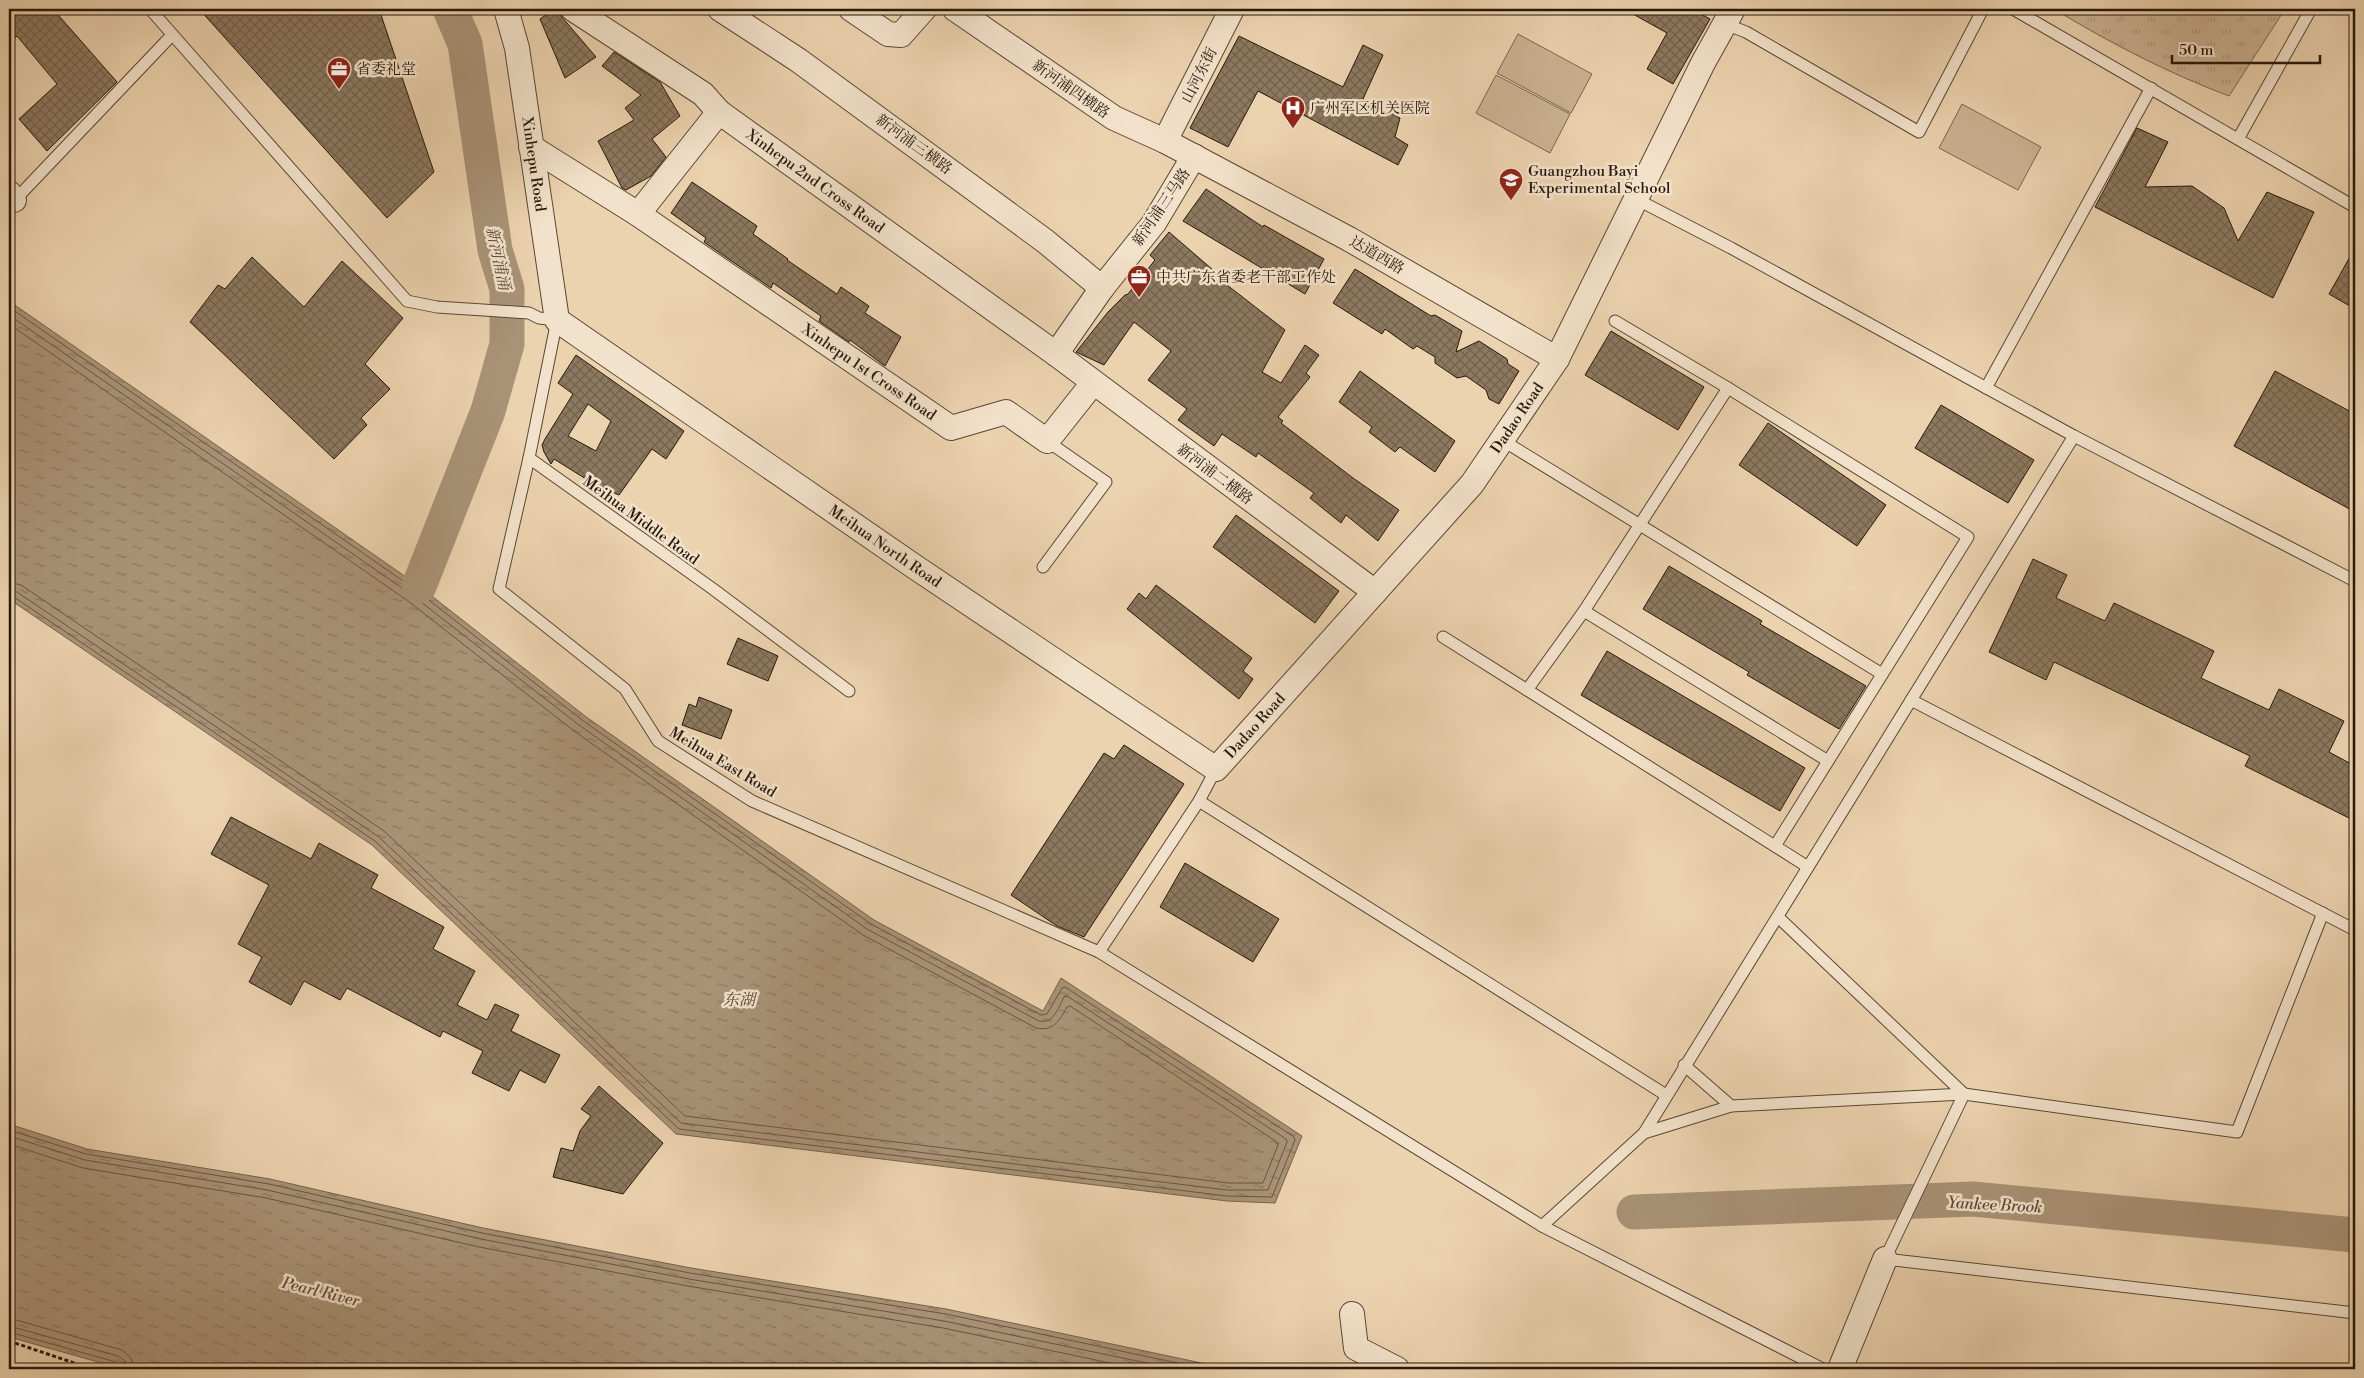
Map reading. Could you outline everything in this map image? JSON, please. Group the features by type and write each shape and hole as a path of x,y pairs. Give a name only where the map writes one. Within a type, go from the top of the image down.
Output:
{"street":[{"name":"Xinhepu Road","path":"506,9 517,48 557,320"},
{"name":"Xinhepu 2nd Cross Road","path":"573,9 703,94 719,112 1056,354"},
{"name":"新河浦三横路","path":"720,9 798,60 1045,240 1102,288"},
{"path":"851,9 888,34 901,35 924,9"},
{"name":"新河浦四横路","path":"955,9 1114,118 1165,140 1194,156"},
{"name":"山河东街","path":"1165,140 1232,9"},
{"name":"Dadao Road","path":"1216,768 1472,484 1557,359 1729,16"},
{"path":"531,147 638,214 719,112"},
{"name":"新河浦三马路","path":"1056,354 1102,288 1154,223 1194,156"},
{"name":"达道西路","path":"1194,156 1355,242 1557,359"},
{"name":"Xinhepu 1st Cross Road","path":"638,214 951,428 1006,412 1047,441"},
{"name":"Meihua North Road","path":"557,320 915,567 1216,768"},
{"name":"新河浦二横路","path":"1056,354 1374,592"},
{"path":"1047,441 1093,383"},
{"path":"1840,1369 1886,1259"},
{"path":"1352,1314 1356,1348 1397,1369"}],"lane":[{"path":"150,9 407,302 436,307 529,314 539,318 557,320 529,458"},
{"path":"1729,16 1746,32 1919,132 1984,9"},
{"path":"2013,9 2355,207"},
{"path":"2238,139 2311,9"},
{"path":"11,199 172,35"},
{"path":"1986,388 2151,88"},
{"path":"1636,199 1731,248 2074,436 2355,581"},
{"path":"1615,321 1728,388 1968,537 1775,846"},
{"path":"1527,690 1584,610 1728,388"},
{"path":"1542,1226 1644,1133 1684,1065 2074,436"},
{"path":"1502,440 1882,674"},
{"path":"1043,567 1106,482 1047,441"},
{"name":"Meihua Middle Road","path":"529,458 705,583 849,690"},
{"name":"Meihua East Road","path":"529,458 499,589 625,689 658,741 752,801 1099,952"},
{"path":"1584,610 1828,761"},
{"path":"1443,637 1808,867"},
{"path":"1910,700 2355,930"},
{"path":"1216,768 1199,801 1099,952 1542,1226 1823,1369"},
{"path":"1199,801 1666,1095"},
{"path":"1644,1133 1731,1106 1964,1094 2237,1132 2323,913"},
{"path":"1778,916 1964,1094"},
{"path":"1684,1065 1731,1106"},
{"path":"1964,1094 1886,1259 2355,1313"}],"path":[{"path":"9,1340 92,1369"}],"green space":[{"path":"2054,9 2285,9 2229,96 2140,57"},
{"path":"1518,34 1592,74 1571,113 1497,73"},
{"path":"1496,75 1570,114 1550,153 1476,113"},
{"path":"1962,104 2041,147 2018,190 1939,148"}],"water":[{"name":"东湖","path":"9,301 419,586 585,716 874,920 1043,1011 1061,978 1302,1136 1275,1203 1227,1201 676,1134 372,845 9,599"},
{"name":"Pearl River","path":"9,1124 87,1149 270,1179 483,1228 691,1268 946,1309 1230,1369 123,1369 9,1337"}],"building":[{"path":"9,9 53,9 117,82 47,151 19,119 57,84 17,36 9,44"},
{"name":"省委礼堂","path":"199,9 379,9 434,172 387,218"},
{"path":"555,9 596,57 565,78 540,19"},
{"path":"1624,9 1692,9 1710,19 1673,84 1647,69 1667,33"},
{"path":"1239,36 1343,87 1363,45 1383,55 1363,99 1400,118 1395,137 1408,145 1398,165 1258,91 1228,147 1190,128"},
{"path":"614,52 660,82 680,116 652,139 666,157 651,176 626,190 622,188 598,141 634,120 625,108 641,95 602,66"},
{"path":"2137,128 2168,142 2145,187 2192,186 2224,208 2238,241 2267,192 2314,212 2273,298 2095,207"},
{"path":"692,182 757,226 753,234 787,260 837,294 841,287 869,306 865,313 901,337 885,366 850,340 849,342 819,321 821,316 773,283 771,288 704,242 706,238 671,213"},
{"path":"1206,189 1263,227 1264,225 1324,259 1305,294 1183,221"},
{"path":"1169,232 1220,276 1218,278 1285,330 1262,372 1281,383 1305,345 1319,355 1306,373 1310,377 1278,417 1283,421 1281,423 1353,478 1399,510 1378,541 1346,515 1341,523 1310,498 1314,493 1258,453 1256,457 1222,434 1214,446 1178,420 1187,409 1148,380 1171,351 1134,322 1104,365 1076,352 1108,312 1128,294 1155,260 1150,255"},
{"path":"2355,248 2355,309 2329,294"},
{"path":"252,257 304,307 342,261 403,318 365,364 390,389 361,418 367,425 334,459 190,322 218,285 225,289"},
{"path":"1355,269 1431,316 1435,315 1462,331 1456,352 1479,341 1507,359 1508,364 1519,371 1499,404 1489,399 1486,390 1466,376 1457,378 1435,363 1435,357 1417,346 1413,349 1385,329 1382,334 1333,303"},
{"path":"1611,331 1704,387 1678,430 1585,375"},
{"path":"576,355 684,431 666,459 652,449 619,495 594,484 554,459 551,464 544,452 542,445 545,439 573,394 558,383","holes":["588,404 611,421 596,451 568,436"]},
{"path":"1360,371 1455,441 1435,472 1400,447 1395,452 1369,432 1372,427 1339,402"},
{"path":"2275,371 2355,414 2355,512 2234,446"},
{"path":"1941,405 2034,460 2008,503 1915,448"},
{"path":"1768,423 1886,505 1857,546 1739,465"},
{"path":"1236,515 1339,591 1315,623 1213,547"},
{"path":"2033,559 2067,575 2056,598 2105,621 2114,603 2214,651 2201,678 2269,710 2279,689 2344,721 2329,752 2355,766 2355,821 2245,766 2250,756 2054,662 2046,680 1989,652"},
{"path":"1669,566 1762,621 1760,624 1866,686 1839,729 1747,675 1749,672 1643,609"},
{"path":"1156,585 1252,658 1243,671 1253,679 1239,699 1127,609 1139,593 1146,599"},
{"path":"738,638 778,656 768,681 727,664"},
{"path":"1607,651 1805,768 1780,811 1581,695"},
{"path":"699,697 732,710 721,739 682,725 689,704 696,707"},
{"path":"1124,745 1184,784 1084,937 1057,926 1011,895 1104,753 1114,759"},
{"path":"231,817 311,859 319,843 378,875 371,888 444,927 433,949 475,971 457,1005 487,1020 495,1004 519,1015 511,1031 560,1055 545,1083 520,1070 509,1091 472,1073 483,1051 443,1031 440,1037 347,988 340,1000 304,981 291,1005 249,982 262,957 238,944 269,885 211,854"},
{"path":"1185,863 1279,919 1253,962 1160,907"},
{"path":"599,1086 663,1143 623,1194 553,1177 561,1148 573,1151 580,1131 591,1116 581,1109"}],"waterway":[{"name":"新河浦涌","path":"419,586 488,411 507,344 507,289 495,250 465,44 450,9"},
{"name":"Yankee Brook","path":"1634,1212 1973,1199 2355,1235"}],"place":[{"name":"省委礼堂","path":"339,90"},
{"name":"广州军区机关医院","path":"1293,129"},
{"name":"Guangzhou Bayi Experimental School","path":"1511,201"},
{"name":"中共广东省委老干部工作处","path":"1139,298"}]}
